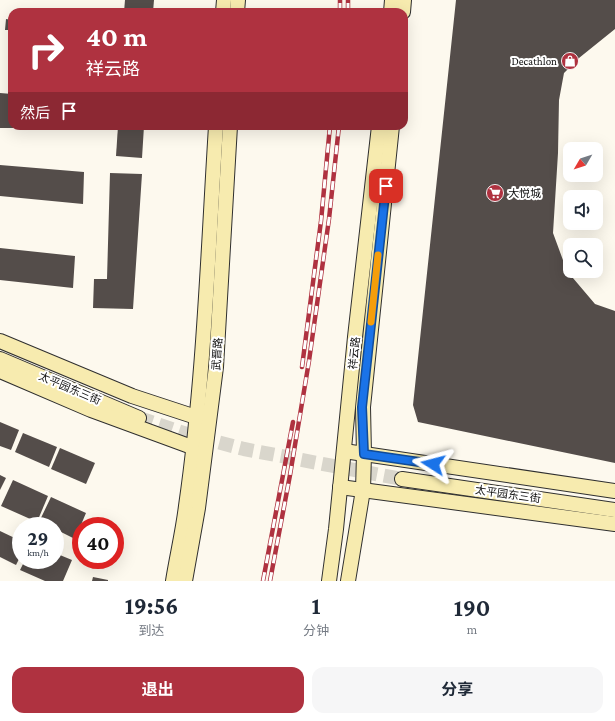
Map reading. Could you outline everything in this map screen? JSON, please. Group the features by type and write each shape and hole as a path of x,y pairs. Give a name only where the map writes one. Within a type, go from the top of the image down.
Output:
{"street":[{"name":"武晋路","path":"203,420 200,374 216,130"},
{"name":"武晋路","path":"185,581 203,420 216,367 230,130"},
{"name":"祥云路","path":"329,581 379,130"},
{"name":"祥云路","path":"348,581 363,490 364,454 362,407 392,130"},
{"path":"0,341 132,396 203,420"},
{"name":"太平园东三街","path":"0,359 140,423"},
{"path":"0,371 91,410 140,423 199,450"},
{"path":"140,423 145,424 151,413 150,402"},
{"name":"武晋路","path":"173,581 186,507 199,450"},
{"path":"344,451 615,491"},
{"path":"396,494 392,487 396,469 403,460"},
{"name":"太平园东三街","path":"402,479 615,510"},
{"path":"340,487 615,524"}],"building":[{"path":"125,0 154,0 153,8 124,8"},
{"name":"大悦城","path":"456,0 615,0 615,29 579,58 564,73 559,100 558,153 553,233 563,260 563,278 573,278 595,304 615,311 615,463 418,422 413,405"},
{"path":"6,19 8,19 8,30 5,30"},
{"path":"0,93 8,94 8,128 0,128"},
{"path":"118,130 144,130 142,158 116,156"},
{"path":"0,165 84,172 83,204 0,196"},
{"path":"110,173 142,174 133,309 93,308 94,279 107,279"},
{"path":"0,248 75,256 73,288 0,280"},
{"path":"0,422 19,430 11,450 0,446"},
{"path":"23,433 57,447 49,467 15,452"},
{"path":"60,448 95,463 86,484 51,469"},
{"path":"0,475 6,478 0,490"},
{"path":"13,480 48,496 39,517 26,517 1,506"},
{"path":"51,497 86,513 84,517 72,517 72,538 64,534 64,517 41,517"},
{"path":"0,531 12,537 12,563 0,557"},
{"path":"64,557 72,560 63,581 45,581 20,570 64,569"},
{"path":"93,577 108,580 108,581 92,581"}],"tunnel":[{"path":"139,418 190,435 244,449 402,479"}],"railway":[{"path":"340,0 340,8"},
{"path":"348,0 348,8"},
{"path":"302,367 321,221 330,130"},
{"path":"270,581 309,361 329,219 339,130"},
{"path":"263,581 293,422"}],"slow traffic":[{"path":"371,322 378,255"}],"place":[{"name":"Decathlon","path":"570,61"},
{"name":"大悦城","path":"495,193"}],"route":[{"path":"386,186 362,407 364,454 433,464"}]}
